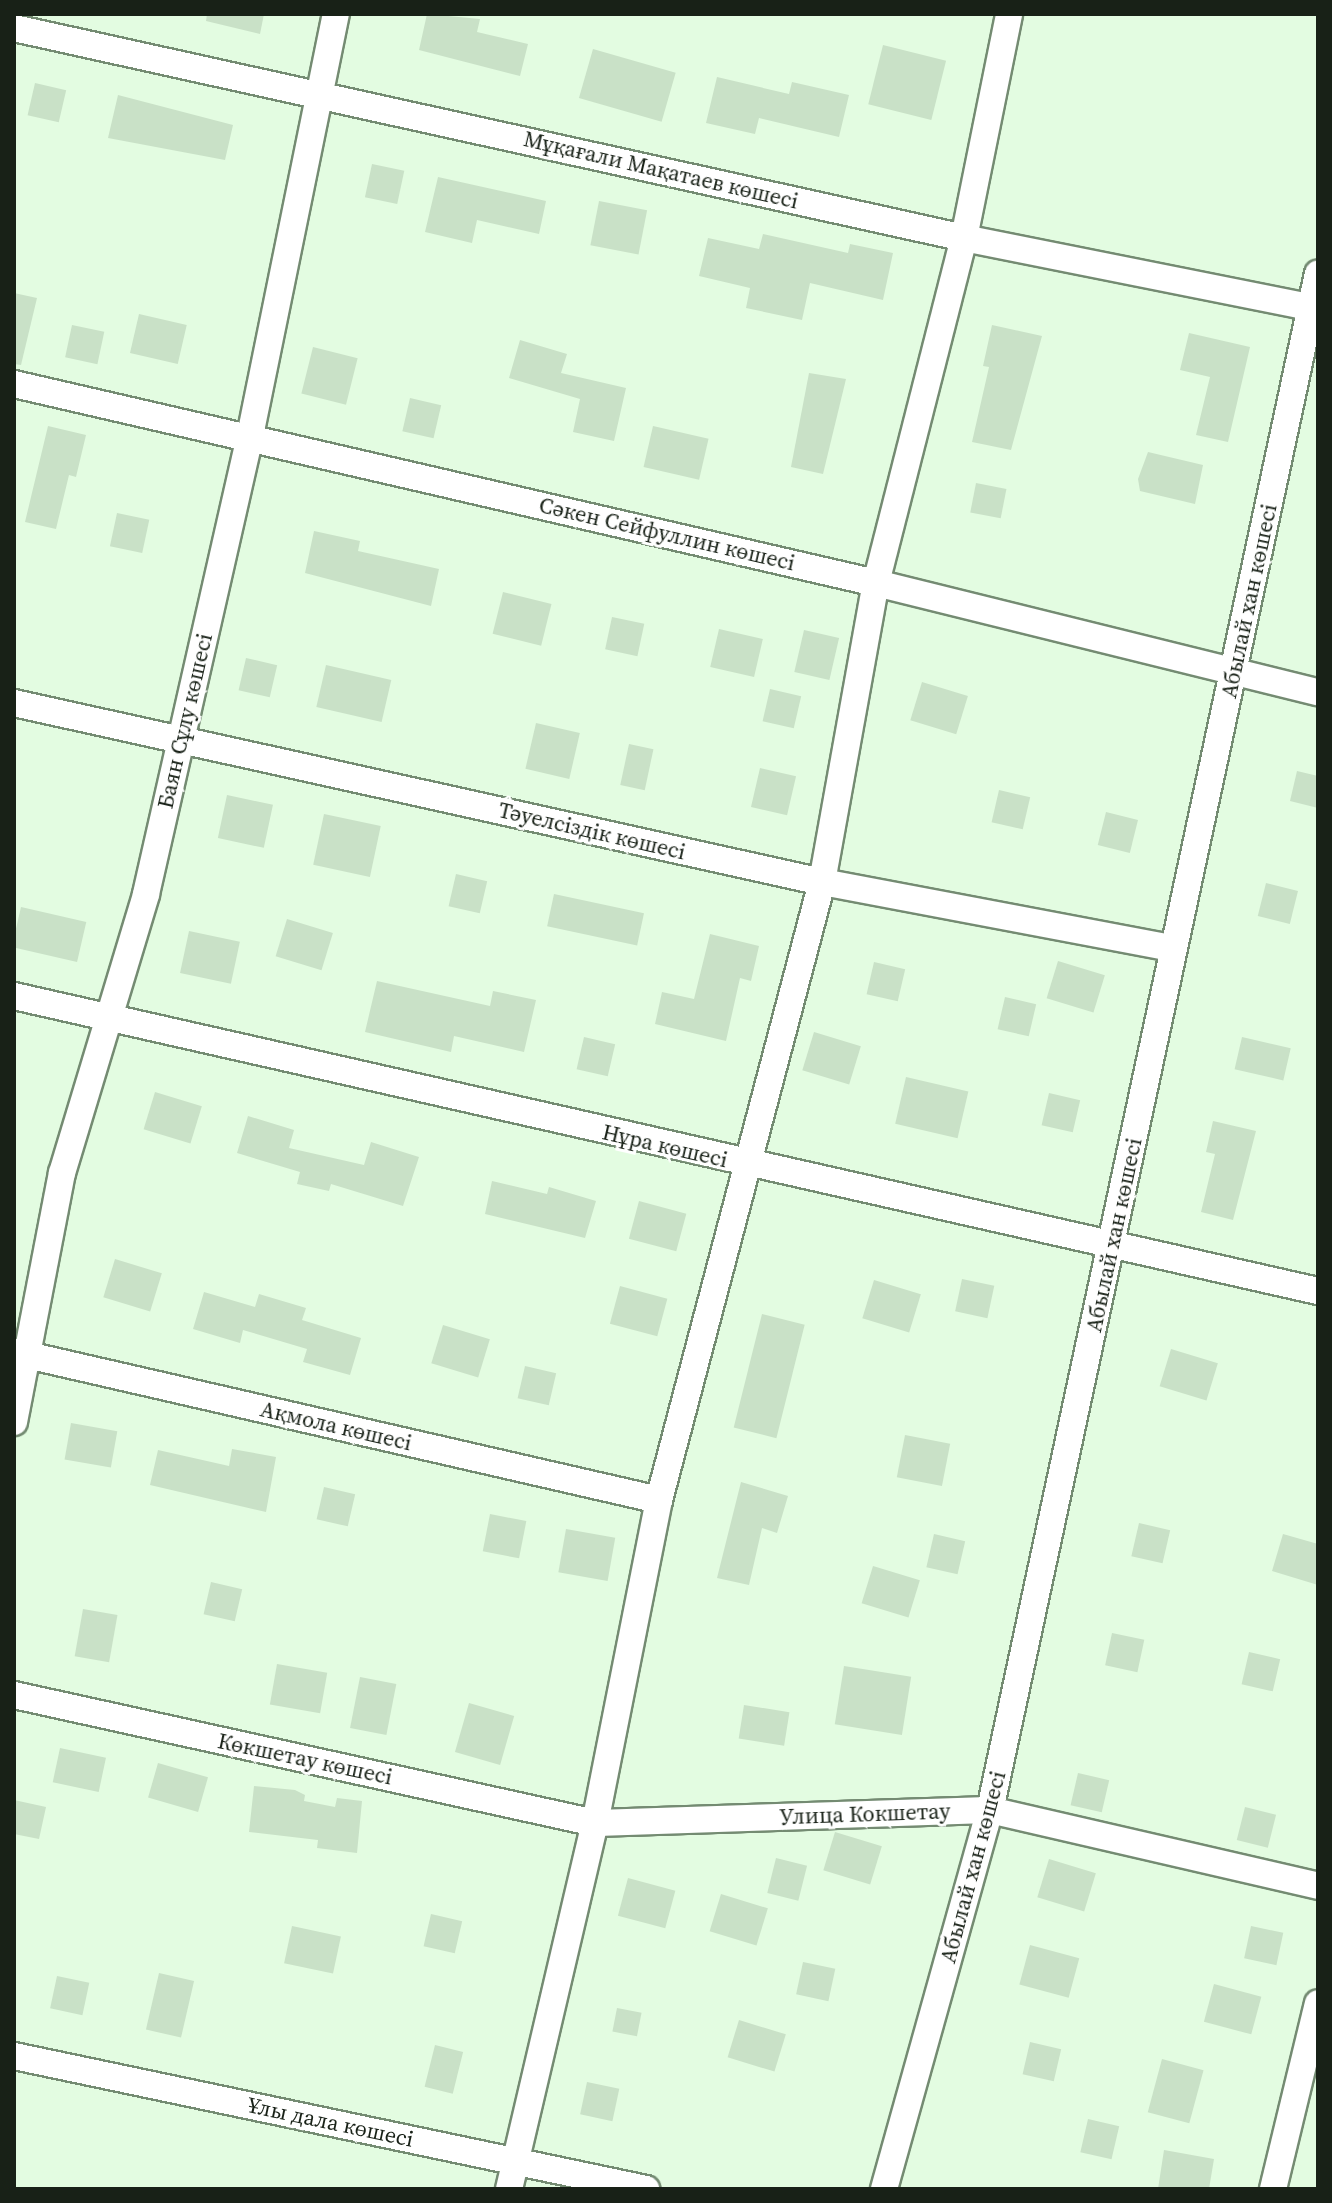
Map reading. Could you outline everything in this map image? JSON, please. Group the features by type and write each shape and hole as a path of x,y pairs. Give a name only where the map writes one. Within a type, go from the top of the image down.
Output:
{"street":[{"name":"Баян Сұлу көшесі","path":"14,1422 22,1354 62,1173 105,1016 146,894 250,436 336,14"},
{"path":"509,2189 512,2160 595,1823 659,1500 750,1166 822,882 876,583 964,238 1009,14"},
{"name":"Мұқағали Мақатаев көшесі","path":"14,28 964,238 1310,307"},
{"name":"Абылай хан көшесі","path":"884,2189 990,1810 1113,1247 1172,948 1235,670 1318,274"},
{"name":"Сәкен Сейфуллин көшесі","path":"14,384 250,436 876,583 1318,692"},
{"name":"Тәуелсіздік көшесі","path":"14,703 822,882 1172,948"},
{"name":"Нұра көшесі","path":"14,996 750,1166 1318,1291"},
{"name":"Ақмола көшесі","path":"22,1354 659,1500"},
{"name":"Көкшетау көшесі","path":"14,1695 595,1823"},
{"name":"Улица Кокшетау","path":"595,1823 990,1810 1318,1886"},
{"path":"1273,2189 1318,2003"},
{"name":"Ұлы дала көшесі","path":"14,2056 646,2189"}],"building":[{"path":"207,14 264,14 260,34 206,21"},
{"path":"427,14 480,19 477,32 528,44 520,76 419,50"},
{"path":"883,45 946,61 931,120 868,104"},
{"path":"593,49 676,73 662,122 579,98"},
{"path":"717,77 789,94 792,82 849,95 839,137 759,118 755,134 706,123"},
{"path":"35,83 66,90 59,122 28,115"},
{"path":"118,95 233,125 225,160 108,138"},
{"path":"372,164 404,171 397,204 365,197"},
{"path":"438,177 546,201 539,234 477,220 472,243 425,232"},
{"path":"599,201 647,210 639,255 590,245"},
{"path":"763,234 848,253 850,244 893,253 883,300 810,283 802,320 746,308 750,288 699,276 708,238 759,249"},
{"path":"14,293 37,298 21,365 14,364"},
{"path":"139,314 187,325 178,364 130,353"},
{"path":"72,325 104,332 97,364 65,357"},
{"path":"992,325 1042,336 1011,450 972,442 989,367 983,366"},
{"path":"1189,333 1250,347 1228,442 1196,435 1210,377 1180,370"},
{"path":"520,340 567,354 561,373 626,388 614,441 573,432 580,399 509,378"},
{"path":"313,347 358,358 346,405 301,394"},
{"path":"809,373 846,379 823,474 791,467"},
{"path":"410,398 441,405 434,438 402,431"},
{"path":"48,426 86,435 76,477 69,475 56,529 25,522"},
{"path":"653,426 709,439 699,480 644,467"},
{"path":"1148,452 1203,465 1195,504 1140,491 1138,479"},
{"path":"976,483 1006,489 1001,518 970,512"},
{"path":"117,513 149,520 142,553 110,546"},
{"path":"314,531 360,541 358,551 439,569 431,606 305,573"},
{"path":"503,592 552,604 541,646 493,634"},
{"path":"612,617 644,624 637,656 605,649"},
{"path":"719,629 763,639 754,677 710,667"},
{"path":"804,630 839,638 829,680 794,672"},
{"path":"246,658 277,665 270,697 239,690"},
{"path":"326,665 391,680 382,722 316,707"},
{"path":"922,682 968,696 956,734 910,720"},
{"path":"770,689 801,696 794,728 763,721"},
{"path":"536,723 580,733 569,779 525,769"},
{"path":"629,744 653,749 645,790 620,785"},
{"path":"760,768 796,776 787,815 751,807"},
{"path":"1297,771 1318,776 1318,808 1290,801"},
{"path":"999,790 1030,797 1023,829 992,822"},
{"path":"227,795 273,805 264,848 218,838"},
{"path":"1106,812 1138,820 1130,853 1098,845"},
{"path":"324,814 381,826 370,877 313,865"},
{"path":"456,874 487,881 480,913 449,906"},
{"path":"1266,883 1298,891 1290,924 1258,916"},
{"path":"554,894 644,913 637,945 547,926"},
{"path":"21,907 86,922 77,962 14,947"},
{"path":"287,919 333,933 322,970 276,956"},
{"path":"189,931 240,942 231,984 180,973"},
{"path":"710,934 759,946 751,981 740,978 726,1041 655,1024 662,992 694,999"},
{"path":"1058,961 1105,975 1093,1013 1047,998"},
{"path":"874,962 905,969 898,1001 867,994"},
{"path":"377,981 490,1006 493,991 536,1000 524,1052 454,1036 451,1052 365,1032"},
{"path":"1005,997 1036,1004 1029,1036 998,1029"},
{"path":"814,1032 861,1046 849,1085 802,1070"},
{"path":"584,1037 615,1044 608,1076 577,1069"},
{"path":"1242,1037 1291,1048 1283,1080 1235,1069"},
{"path":"906,1077 968,1091 958,1138 895,1124"},
{"path":"155,1092 202,1106 190,1144 144,1129"},
{"path":"1049,1093 1080,1100 1073,1132 1042,1125"},
{"path":"248,1116 294,1130 289,1148 364,1165 371,1142 419,1157 403,1206 331,1184 329,1191 297,1184 300,1172 237,1153"},
{"path":"1213,1121 1256,1131 1233,1220 1201,1212 1215,1154 1206,1152"},
{"path":"492,1181 547,1194 549,1187 596,1201 585,1238 485,1214"},
{"path":"639,1201 686,1214 676,1251 629,1239"},
{"path":"115,1259 162,1273 150,1312 103,1297"},
{"path":"962,1279 994,1286 987,1318 955,1311"},
{"path":"874,1280 921,1294 909,1333 862,1318"},
{"path":"620,1286 667,1299 657,1336 610,1324"},
{"path":"204,1292 255,1307 259,1294 306,1308 302,1320 361,1338 350,1375 303,1362 307,1349 243,1330 240,1343 193,1329"},
{"path":"762,1314 805,1325 776,1438 734,1428"},
{"path":"443,1325 490,1339 478,1378 431,1363"},
{"path":"1171,1349 1218,1363 1206,1401 1160,1386"},
{"path":"525,1366 556,1373 549,1405 518,1398"},
{"path":"71,1423 117,1431 111,1468 65,1459"},
{"path":"905,1435 950,1444 942,1486 897,1477"},
{"path":"232,1449 276,1457 266,1512 150,1485 158,1450 229,1466"},
{"path":"741,1482 788,1496 777,1533 762,1528 749,1585 717,1578"},
{"path":"324,1487 355,1494 348,1526 317,1519"},
{"path":"490,1514 526,1521 519,1558 483,1551"},
{"path":"1139,1523 1170,1530 1163,1563 1131,1556"},
{"path":"566,1529 615,1538 608,1581 558,1572"},
{"path":"934,1534 965,1541 958,1574 926,1567"},
{"path":"1283,1534 1318,1544 1318,1585 1272,1571"},
{"path":"873,1566 920,1580 908,1618 862,1603"},
{"path":"211,1582 242,1589 235,1621 204,1614"},
{"path":"83,1609 117,1615 109,1662 75,1656"},
{"path":"1112,1633 1144,1640 1137,1672 1105,1665"},
{"path":"1249,1652 1280,1659 1273,1691 1242,1684"},
{"path":"277,1664 327,1673 320,1713 270,1704"},
{"path":"844,1666 911,1677 902,1735 835,1724"},
{"path":"360,1677 396,1684 386,1735 350,1728"},
{"path":"469,1703 514,1716 500,1765 455,1752"},
{"path":"744,1705 789,1712 784,1746 739,1739"},
{"path":"60,1748 106,1758 99,1792 53,1782"},
{"path":"158,1763 208,1777 198,1812 148,1798"},
{"path":"1078,1773 1109,1780 1102,1812 1071,1805"},
{"path":"254,1786 295,1790 305,1795 304,1801 335,1807 337,1798 362,1801 357,1853 317,1848 318,1840 249,1832"},
{"path":"14,1800 46,1807 39,1839 14,1834"},
{"path":"1245,1807 1276,1815 1268,1848 1237,1840"},
{"path":"835,1832 882,1846 870,1885 823,1870"},
{"path":"776,1858 807,1866 798,1901 767,1893"},
{"path":"1049,1859 1096,1873 1084,1912 1037,1897"},
{"path":"628,1878 675,1891 665,1928 618,1916"},
{"path":"721,1894 768,1908 756,1946 710,1931"},
{"path":"431,1914 462,1921 455,1953 424,1946"},
{"path":"292,1926 341,1936 333,1974 284,1963"},
{"path":"1251,1926 1283,1933 1276,1965 1244,1958"},
{"path":"1030,1945 1079,1958 1069,1998 1019,1985"},
{"path":"803,1962 835,1969 828,2001 796,1994"},
{"path":"159,1973 194,1981 181,2038 146,2030"},
{"path":"57,1976 89,1983 82,2015 50,2008"},
{"path":"1214,1984 1261,1997 1251,2034 1204,2022"},
{"path":"617,2008 642,2013 637,2036 612,2032"},
{"path":"739,2020 786,2034 774,2072 728,2057"},
{"path":"1030,2042 1061,2049 1054,2081 1023,2074"},
{"path":"435,2045 463,2052 453,2094 425,2087"},
{"path":"1162,2059 1204,2070 1189,2123 1148,2112"},
{"path":"587,2082 619,2089 612,2121 580,2114"},
{"path":"1088,2119 1119,2126 1112,2159 1080,2152"},
{"path":"1164,2150 1214,2159 1209,2189 1158,2189"}]}
